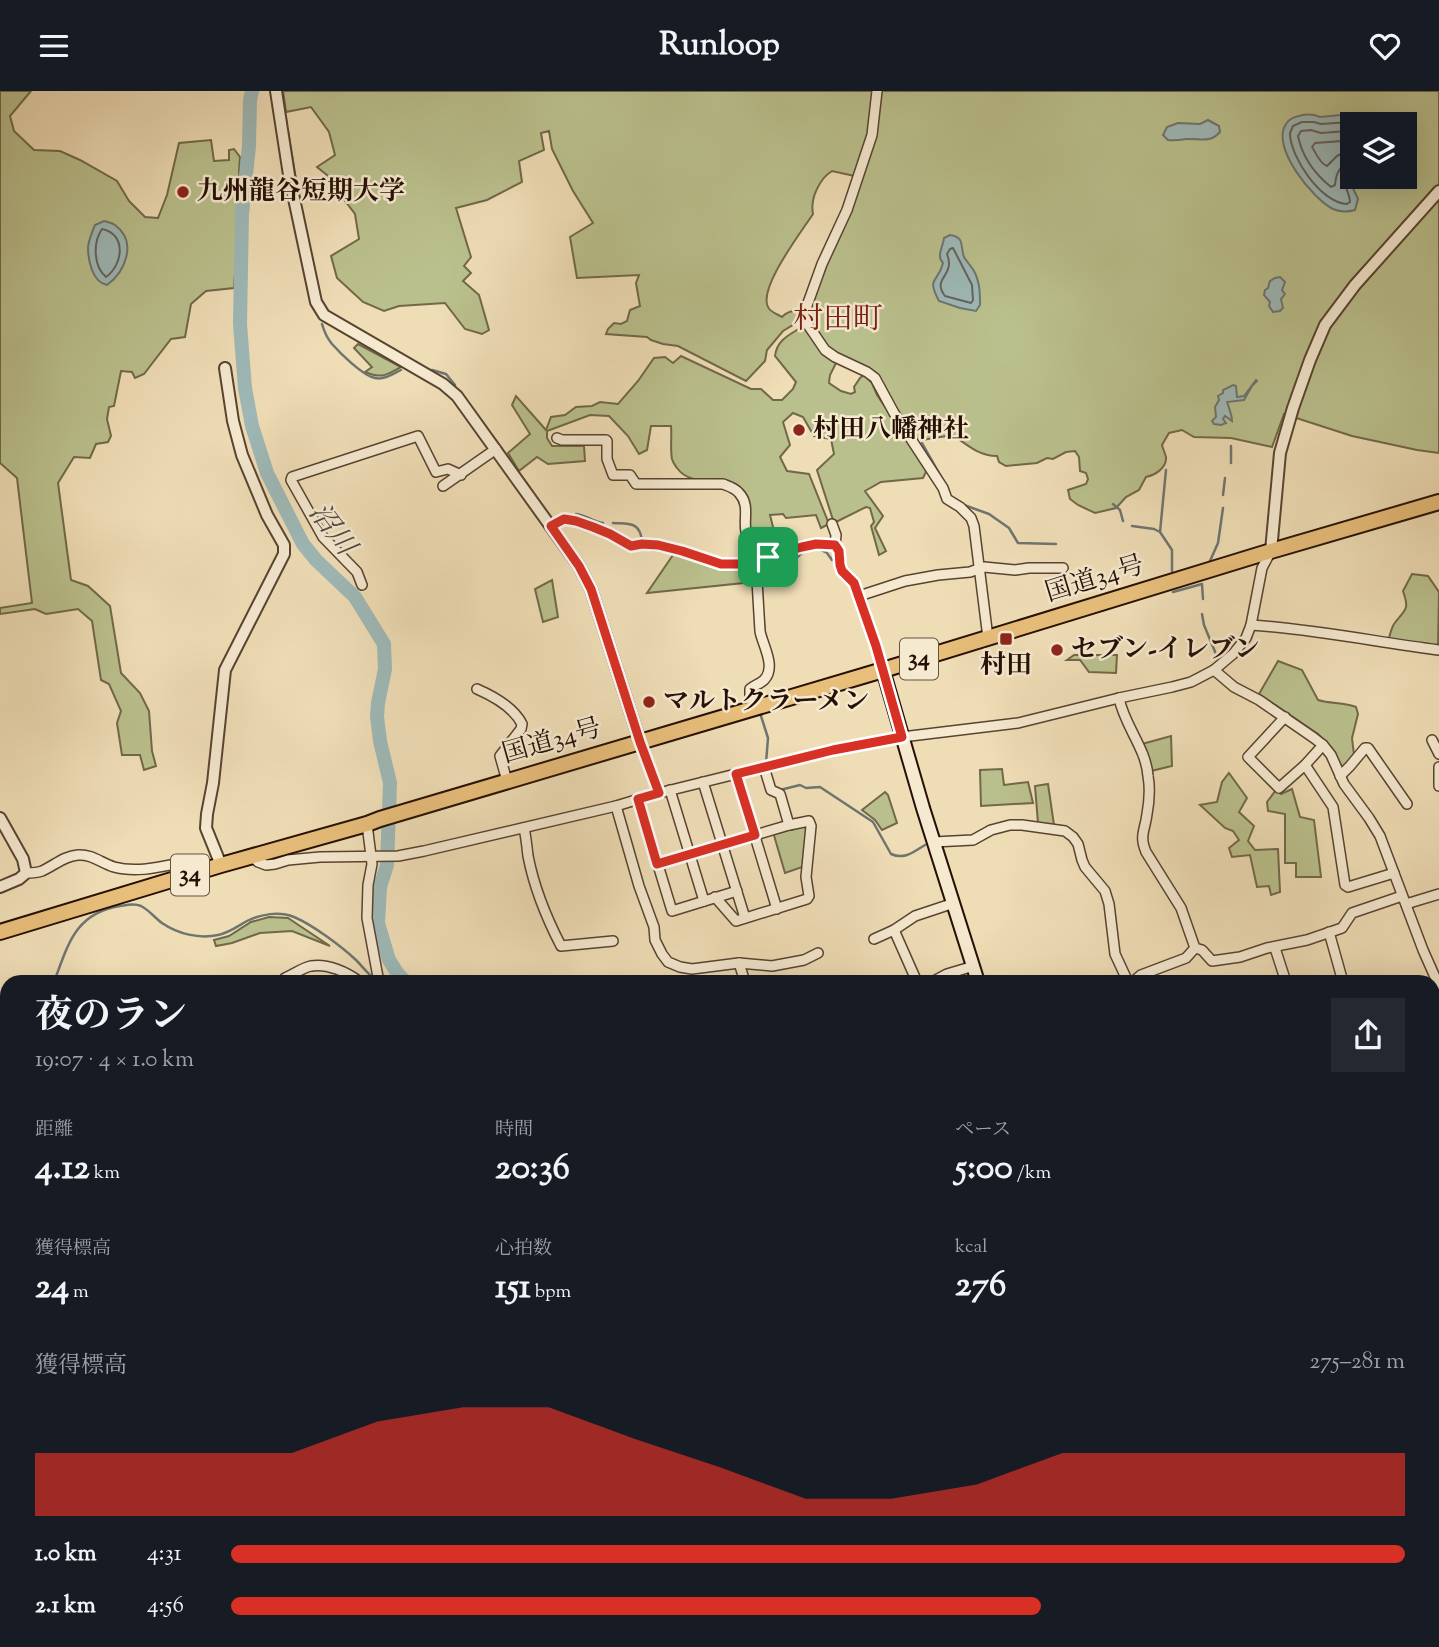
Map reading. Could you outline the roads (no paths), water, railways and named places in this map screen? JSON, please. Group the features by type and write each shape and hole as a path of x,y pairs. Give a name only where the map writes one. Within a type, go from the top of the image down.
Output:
{"highway":[{"name":"国道34号","path":"0,932 1439,502"}],"main road":[{"path":"883,670 976,975"}],"street":[{"path":"276,91 289,175 316,302 324,315 443,384 457,396 579,566 591,589 659,793"},
{"path":"877,91 872,135 847,210 825,256 804,314 806,322 825,349 875,378 894,413 943,488 947,499 971,517 988,638"},
{"path":"252,856 266,865 299,859 398,856 616,806 833,750 902,737 1011,724 1191,682 1214,670 1240,647 1251,625 1262,568 1271,551 1280,453 1305,372 1325,325 1355,285 1439,191"},
{"path":"221,865 206,828 225,670 284,554 284,545 267,515 242,455 233,421 225,368"},
{"path":"362,585 357,572 323,537 291,480 292,477 418,436 436,472 448,469 461,475"},
{"path":"557,437 562,440 606,440 607,459 613,474 630,475 636,484 723,484 733,488 744,502 747,540 756,551 768,557"},
{"path":"443,486 496,449"},
{"path":"551,526 564,519 576,521 610,534 631,546 658,545 721,564 756,564 768,557 816,544 835,545"},
{"path":"832,524 842,571 854,583 883,670"},
{"path":"753,709 750,689 768,674 761,631 756,564"},
{"path":"859,596 905,581 970,572 980,568 1063,568"},
{"path":"1251,625 1439,650"},
{"path":"1214,670 1234,687 1259,700 1323,744 1331,755 1343,784 1381,836 1434,975"},
{"path":"477,689 491,695 519,717 523,724 500,756 507,781"},
{"path":"1119,698 1121,710 1137,743 1148,775 1147,817 1142,843 1181,908 1195,948"},
{"path":"1285,717 1248,757 1279,788 1305,765 1323,744"},
{"path":"1432,740 1439,754"},
{"path":"1339,776 1368,748 1407,804"},
{"path":"1305,765 1333,807 1345,885 1348,887 1394,873"},
{"path":"764,767 771,790 780,794 789,825"},
{"path":"1439,767 1439,786"},
{"path":"736,774 777,909"},
{"path":"703,782 746,918"},
{"path":"670,790 704,901"},
{"path":"638,799 672,911 737,891"},
{"path":"616,806 654,927 655,940 668,962 692,969 739,964 783,965 818,953"},
{"path":"0,818 23,859 26,873"},
{"path":"373,821 372,864 366,903 378,975"},
{"path":"657,864 809,821 811,826 806,877 809,896 807,899 736,921 715,898"},
{"path":"934,842 973,840 990,830 1010,825 1022,824 1065,831 1078,844 1085,867 1105,891 1115,954 1127,975"},
{"path":"524,828 528,857 542,902 561,946 613,941"},
{"path":"0,887 26,873 40,872 66,857 80,855 92,856 113,867 127,869 192,861 198,862 205,870"},
{"path":"1195,948 1202,950 1212,961 1240,957 1342,928 1352,913 1439,894"},
{"path":"874,939 915,916 954,903"},
{"path":"894,930 913,975"},
{"path":"1329,932 1341,975"},
{"path":"1275,947 1284,975"},
{"path":"1141,975 1186,958 1195,948"},
{"path":"739,964 743,975"},
{"path":"292,975 312,966 322,965 347,975"},
{"path":"945,975 974,966"}],"water":[{"path":"1307,115 1340,115 1340,189 1353,189 1358,199 1355,210 1333,209 1315,195 1296,171 1284,146 1283,134 1287,122"},
{"path":"1208,120 1219,126 1220,132 1212,138 1168,140 1163,135 1167,127 1178,123 1200,124"},
{"path":"104,221 115,225 122,232 127,248 124,265 107,285 94,275 88,252 95,225"},
{"path":"950,235 960,240 964,257 977,279 980,305 976,311 939,301 935,293 933,284 943,263 940,251 944,238"},
{"path":"1280,277 1285,282 1282,290 1285,294 1281,299 1283,308 1273,312 1264,295 1265,290 1270,281"},
{"path":"1256,380 1244,400 1227,402 1232,421 1225,416 1223,419 1226,423 1214,424 1212,421 1216,417 1215,407 1223,390 1233,385 1236,386 1237,397 1244,396"}],"waterway":[{"name":"沼川","path":"252,91 242,214 240,324 245,388 252,426 267,473 303,544 355,597 384,644 385,669 377,717 390,783 387,865 380,887 378,923 389,960 399,975"},
{"path":"281,91 287,125"},
{"path":"288,132 297,187"},
{"path":"322,324 332,344 364,373 382,378 401,370"},
{"path":"432,370 446,374 455,385"},
{"path":"474,411 486,427"},
{"path":"492,436 502,449"},
{"path":"922,443 943,480"},
{"path":"1231,446 1231,463"},
{"path":"506,455 516,469"},
{"path":"1160,532 1166,470"},
{"path":"521,476 532,491"},
{"path":"1223,495 1225,478"},
{"path":"538,500 553,520 556,519"},
{"path":"1113,504 1120,510 1123,521"},
{"path":"964,505 989,514 1009,528 1018,543 1056,544"},
{"path":"1210,561 1218,543 1223,508"},
{"path":"576,514 603,523"},
{"path":"613,523 635,527 642,540 645,540"},
{"path":"1132,526 1160,532 1172,550 1172,571"},
{"path":"817,548 827,553 832,560"},
{"path":"770,562 793,561 804,551"},
{"path":"1173,592 1202,584 1203,599"},
{"path":"1202,614 1218,659"},
{"path":"763,616 765,634"},
{"path":"756,698 758,690 769,681 772,674"},
{"path":"761,716 768,738 766,763"},
{"path":"780,790 800,785 806,788 820,787 873,822 891,854 896,856 913,853 925,845"},
{"path":"57,975 69,944 83,923 105,910 133,904 144,908 168,927 196,936 222,934 264,915 288,915 310,925 335,942 369,975"}],"place":[{"name":"九州龍谷短期大学","path":"183,192"},
{"name":"村田八幡神社","path":"799,430"},
{"name":"村田","path":"1006,639"},
{"name":"セブン-イレブン","path":"1057,650"},
{"name":"マルトクラーメン","path":"649,702"}],"district":[{"name":"村田町","path":"838,320"}]}
